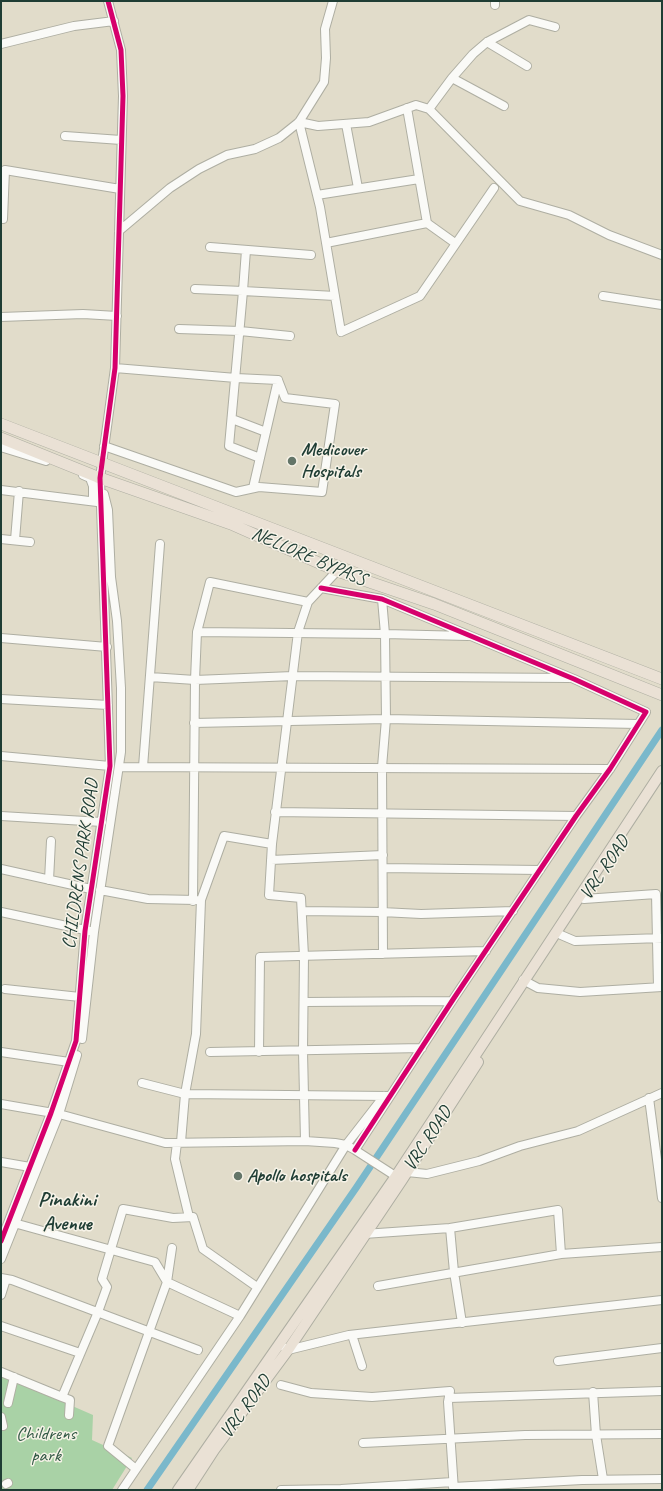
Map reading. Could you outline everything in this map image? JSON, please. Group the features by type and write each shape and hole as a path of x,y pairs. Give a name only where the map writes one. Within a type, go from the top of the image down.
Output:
{"highway":[{"name":"NELLORE BYPASS","path":"1,424 662,679"},
{"name":"NELLORE BYPASS","path":"1,438 100,478 231,524 337,571 434,604 662,696"}],"main road":[{"path":"526,982 662,772"},
{"name":"VRC ROAD","path":"188,1490 283,1347 364,1234 526,982 561,935 662,784"},
{"path":"178,1490 283,1347 402,1176"}],"street":[{"path":"100,478 115,368 123,96 121,50 108,1"},
{"path":"119,231 170,188 199,169 227,155 254,149 279,138 299,122 324,82 325,29 333,1"},
{"path":"429,109 452,78 473,54 487,42 529,20 555,27"},
{"path":"1,44 74,26 114,21"},
{"path":"487,42 527,66"},
{"path":"452,78 504,106"},
{"path":"299,122 318,126 369,122 416,105 429,109 520,201 569,215 609,235 662,255"},
{"path":"407,108 427,223 455,243"},
{"path":"299,122 317,194 341,332 420,296 494,188"},
{"path":"346,124 358,188"},
{"path":"65,136 121,140"},
{"path":"2,219 5,170 120,189"},
{"path":"317,194 419,180"},
{"path":"326,243 427,223"},
{"path":"210,247 311,255"},
{"path":"246,250 229,446 260,458"},
{"path":"195,288 335,296"},
{"path":"603,296 662,305"},
{"path":"1,317 83,314 117,316"},
{"path":"179,329 240,331 290,336"},
{"path":"115,368 278,380"},
{"path":"104,446 236,492 260,487 322,492 335,404 285,398 278,380"},
{"path":"253,488 278,380"},
{"path":"232,419 266,432"},
{"path":"1,447 75,470 90,478 100,503"},
{"name":"CHILDRENS PARK ROAD","path":"1,1241 12,1220 55,1114 82,1038 114,767 108,705 100,478"},
{"path":"1,490 19,491 100,503"},
{"path":"15,540 19,491"},
{"name":"CHILDRENS PARK ROAD","path":"12,1220 19,1212 30,1167 55,1114 76,1041 85,931 91,889 102,822 114,767 121,752 121,688 100,503"},
{"path":"1,539 30,542"},
{"path":"143,767 160,544"},
{"path":"305,1141 303,1051 304,956 301,898 269,895 272,844 298,632 308,602 337,571"},
{"path":"193,901 194,723 197,632 210,582 308,602"},
{"path":"122,1490 240,1316 346,1145 388,1096 422,1048 576,816 610,769 646,712 574,678 382,598 321,588"},
{"path":"382,598 385,634 386,719 382,767 384,813 382,912 383,954"},
{"path":"197,632 298,632 474,637"},
{"path":"1,638 106,647"},
{"path":"150,677 195,680 293,676 574,678"},
{"path":"1,699 108,705"},
{"path":"194,723 386,719 638,724"},
{"path":"1,756 114,767 194,769 281,766 610,769"},
{"path":"276,812 576,816"},
{"path":"1,816 102,822"},
{"path":"189,1217 175,1159 196,1034 201,900 224,836 272,844"},
{"path":"49,880 51,841"},
{"path":"271,860 383,855"},
{"path":"383,868 540,870"},
{"path":"1,869 91,889"},
{"path":"100,890 148,899 201,900"},
{"path":"526,982 538,988 580,992 660,987 659,894 584,899"},
{"path":"302,911 422,914 513,911"},
{"path":"1,912 94,932"},
{"path":"561,935 575,941 659,938"},
{"path":"260,1052 260,957 486,951"},
{"path":"5,989 80,997"},
{"path":"304,1002 452,1001"},
{"path":"210,1052 422,1048"},
{"path":"1,1052 69,1062"},
{"path":"142,1083 185,1094 388,1096"},
{"path":"1,1104 55,1114 165,1143 305,1141 346,1145 385,1169 402,1176 427,1174 479,1161 520,1146 578,1131 662,1093"},
{"path":"359,1152 388,1096"},
{"path":"649,1098 662,1198"},
{"path":"1,1162 30,1167"},
{"path":"62,1397 107,1287 102,1279 123,1209 173,1218 193,1217 203,1249 257,1287"},
{"path":"364,1234 450,1228 558,1210 560,1254"},
{"path":"1,1217 155,1262 166,1282 240,1316"},
{"path":"1,1259 12,1220"},
{"path":"450,1228 454,1272 462,1323"},
{"path":"378,1286 560,1254 662,1247"},
{"path":"136,1469 108,1446 166,1282 172,1248"},
{"path":"1,1295 4,1278 198,1350"},
{"path":"283,1347 352,1335 662,1300"},
{"path":"1,1326 80,1353"},
{"path":"352,1335 362,1366"},
{"path":"558,1361 662,1348"},
{"path":"1,1372 70,1400 69,1415"},
{"path":"8,1403 14,1377"},
{"path":"281,1385 311,1393 372,1397 450,1392 450,1439 453,1486"},
{"path":"449,1398 593,1392 662,1391"},
{"path":"593,1392 596,1435 603,1479"},
{"path":"363,1443 525,1435 662,1434"},
{"path":"276,1490 453,1486 603,1479 662,1479"}],"green space":[{"name":"Childrens park","path":"1,1375 93,1415 92,1440 132,1458 112,1490 1,1490"}],"waterway":[{"path":"147,1490 356,1188 662,730"}],"cycle path":[{"path":"1,1241 51,1113 76,1041 85,931 110,766 100,478 115,368 123,96 121,50 108,1"},
{"path":"321,588 382,599 574,679 646,712 610,769 576,816 454,998 355,1150"}],"place":[{"name":"Medicover Hospitals","path":"292,461"},
{"name":"Apollo hospitals","path":"238,1176"}],"district":[{"name":"Pinakini Avenue","path":"67,1212"}]}
